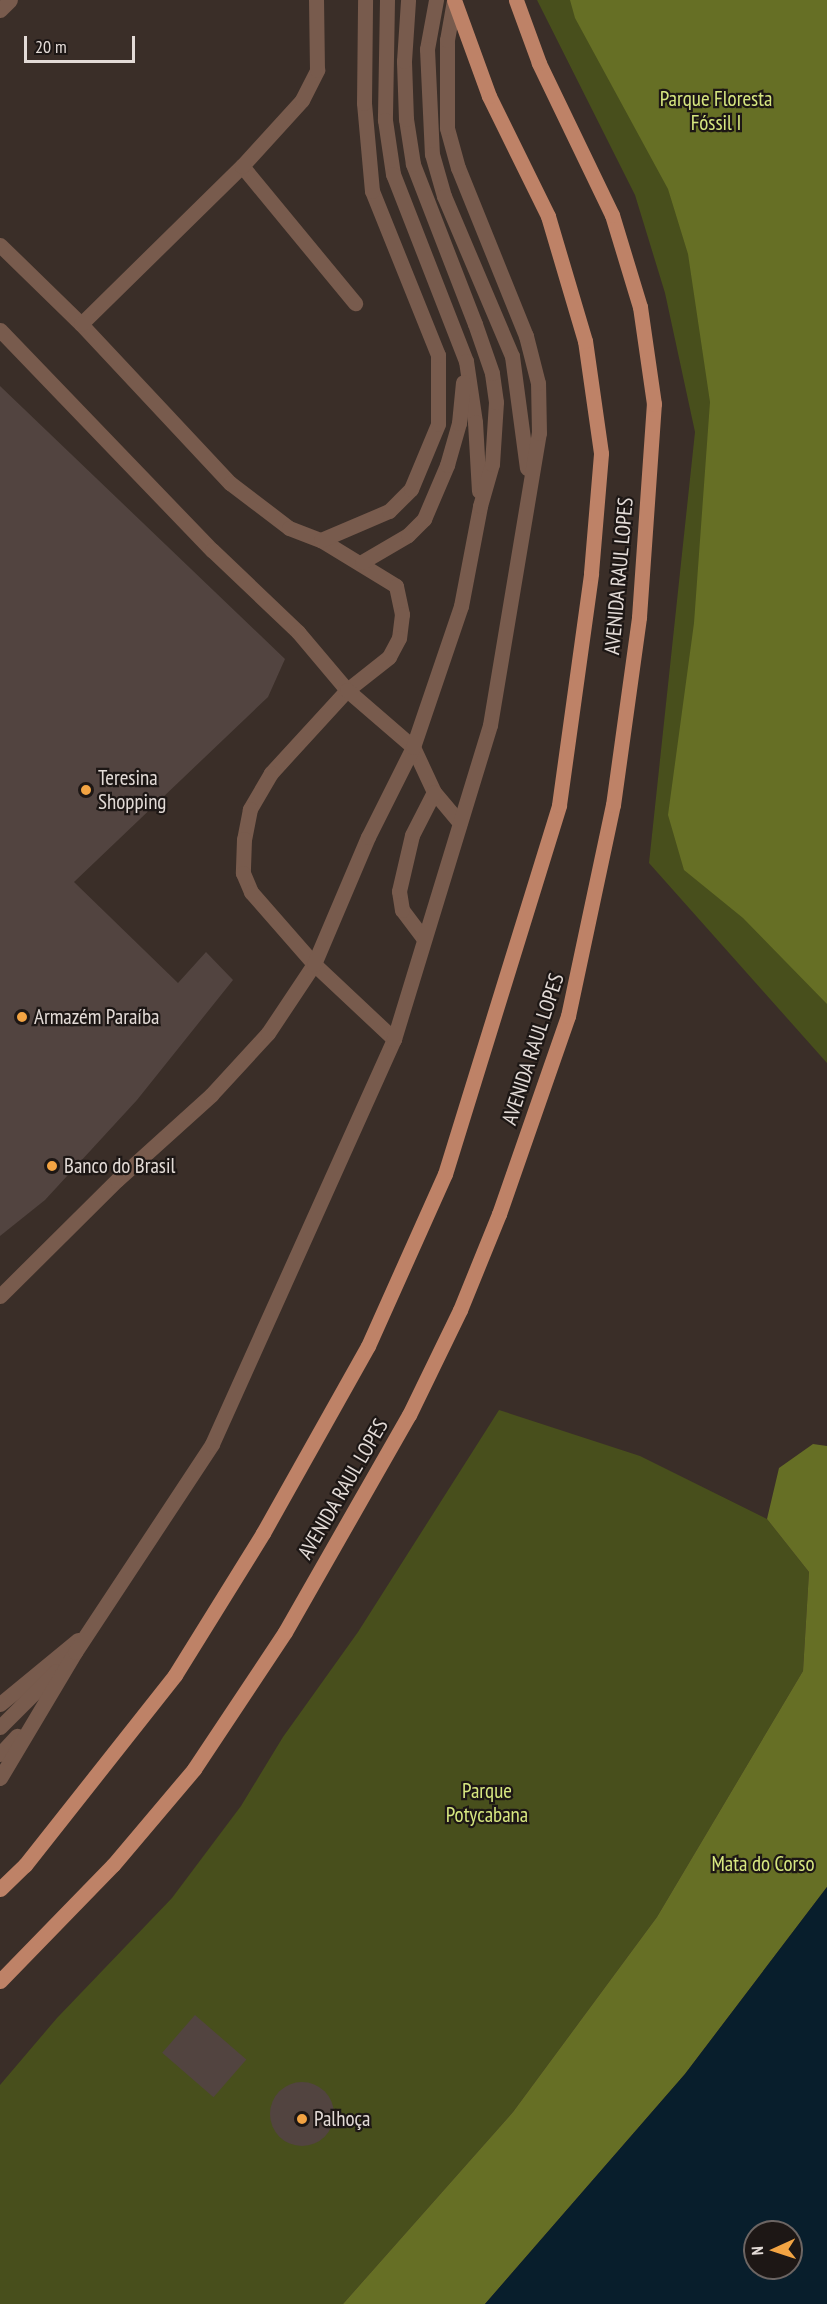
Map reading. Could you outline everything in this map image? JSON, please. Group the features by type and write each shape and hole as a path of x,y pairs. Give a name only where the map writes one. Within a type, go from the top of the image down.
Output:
{"main road":[{"name":"AVENIDA RAUL LOPES","path":"0,1889 25,1865 175,1675 263,1533 368,1346 445,1174 559,805 591,573 601,453 585,341 548,216 489,96 454,0"},
{"name":"AVENIDA RAUL LOPES","path":"0,1981 113,1864 194,1769 285,1632 409,1415 460,1310 500,1214 568,1016 613,805 639,617 654,404 640,307 612,214 539,63 516,0"}],"lane":[{"path":"0,10 10,0"},
{"path":"81,324 242,166 311,86 317,70 316,0"},
{"path":"321,540 389,512 411,489 438,424 438,355 372,191 364,103 365,0"},
{"path":"387,0 385,120 393,174 466,361 475,422 480,506"},
{"path":"0,1296 117,1180 211,1095 268,1033 314,964 368,837 413,747 461,606 496,430 494,392 475,324 413,164 405,84 408,0"},
{"path":"436,0 427,49 432,154 444,196 512,356 524,430 528,497"},
{"path":"0,1778 75,1652 212,1444 394,1039 490,725 538,433 538,383 526,336 458,168 447,128 447,40 454,0"},
{"path":"242,166 355,303"},
{"path":"0,245 81,324 230,483 289,528 321,540 362,562 396,586 402,614 399,638 389,657 347,690 271,773 250,809 244,839 243,873 251,892 314,964 394,1039"},
{"path":"0,330 212,550 298,632 347,690 413,747 434,792 460,823"},
{"path":"362,562 408,535 424,519 434,500 459,423 466,361"},
{"path":"424,939 402,910 399,891 412,835 434,792"},
{"path":"0,1704 91,1628"},
{"path":"0,1727 75,1652"},
{"path":"0,1754 35,1717"}],"green space":[{"name":"Parque Floresta Fóssil I","path":"537,0 827,0 827,1063 649,863 695,432 665,293 635,195"},
{"name":"Parque Floresta Fóssil I","path":"570,0 827,0 827,1004 743,918 684,870 668,815 694,623 710,402 688,254 668,189 575,18"},
{"name":"Parque Potycabana","path":"499,1410 640,1456 767,1519 809,1572 803,1671 657,1917 513,2112 343,2304 0,2304 0,2085 57,2018 172,1898 241,1806 283,1737 358,1632"},
{"name":"Mata do Corso","path":"813,1444 827,1446 827,1887 685,2074 485,2304 343,2304 513,2112 657,1917 803,1671 809,1572 767,1519 779,1468"}],"water":[{"path":"827,1887 827,2304 485,2304 685,2074"}],"building":[{"name":"Teresina Shopping","path":"0,386 285,659 268,697 74,882 178,983 206,952 233,980 137,1100 45,1200 0,1236"},
{"path":"195,2015 246,2060 214,2097 162,2053"},
{"name":"Palhoça","path":"296,2082 308,2082 325,2091 332,2102 334,2114 332,2126 325,2137 308,2146 296,2146 284,2141 275,2132 270,2120 270,2108 275,2096 284,2087"}],"place":[{"name":"Teresina Shopping","path":"86,790"},
{"name":"Armazém Paraíba","path":"22,1017"},
{"name":"Banco do Brasil","path":"52,1166"},
{"name":"Palhoça","path":"302,2119"}]}
